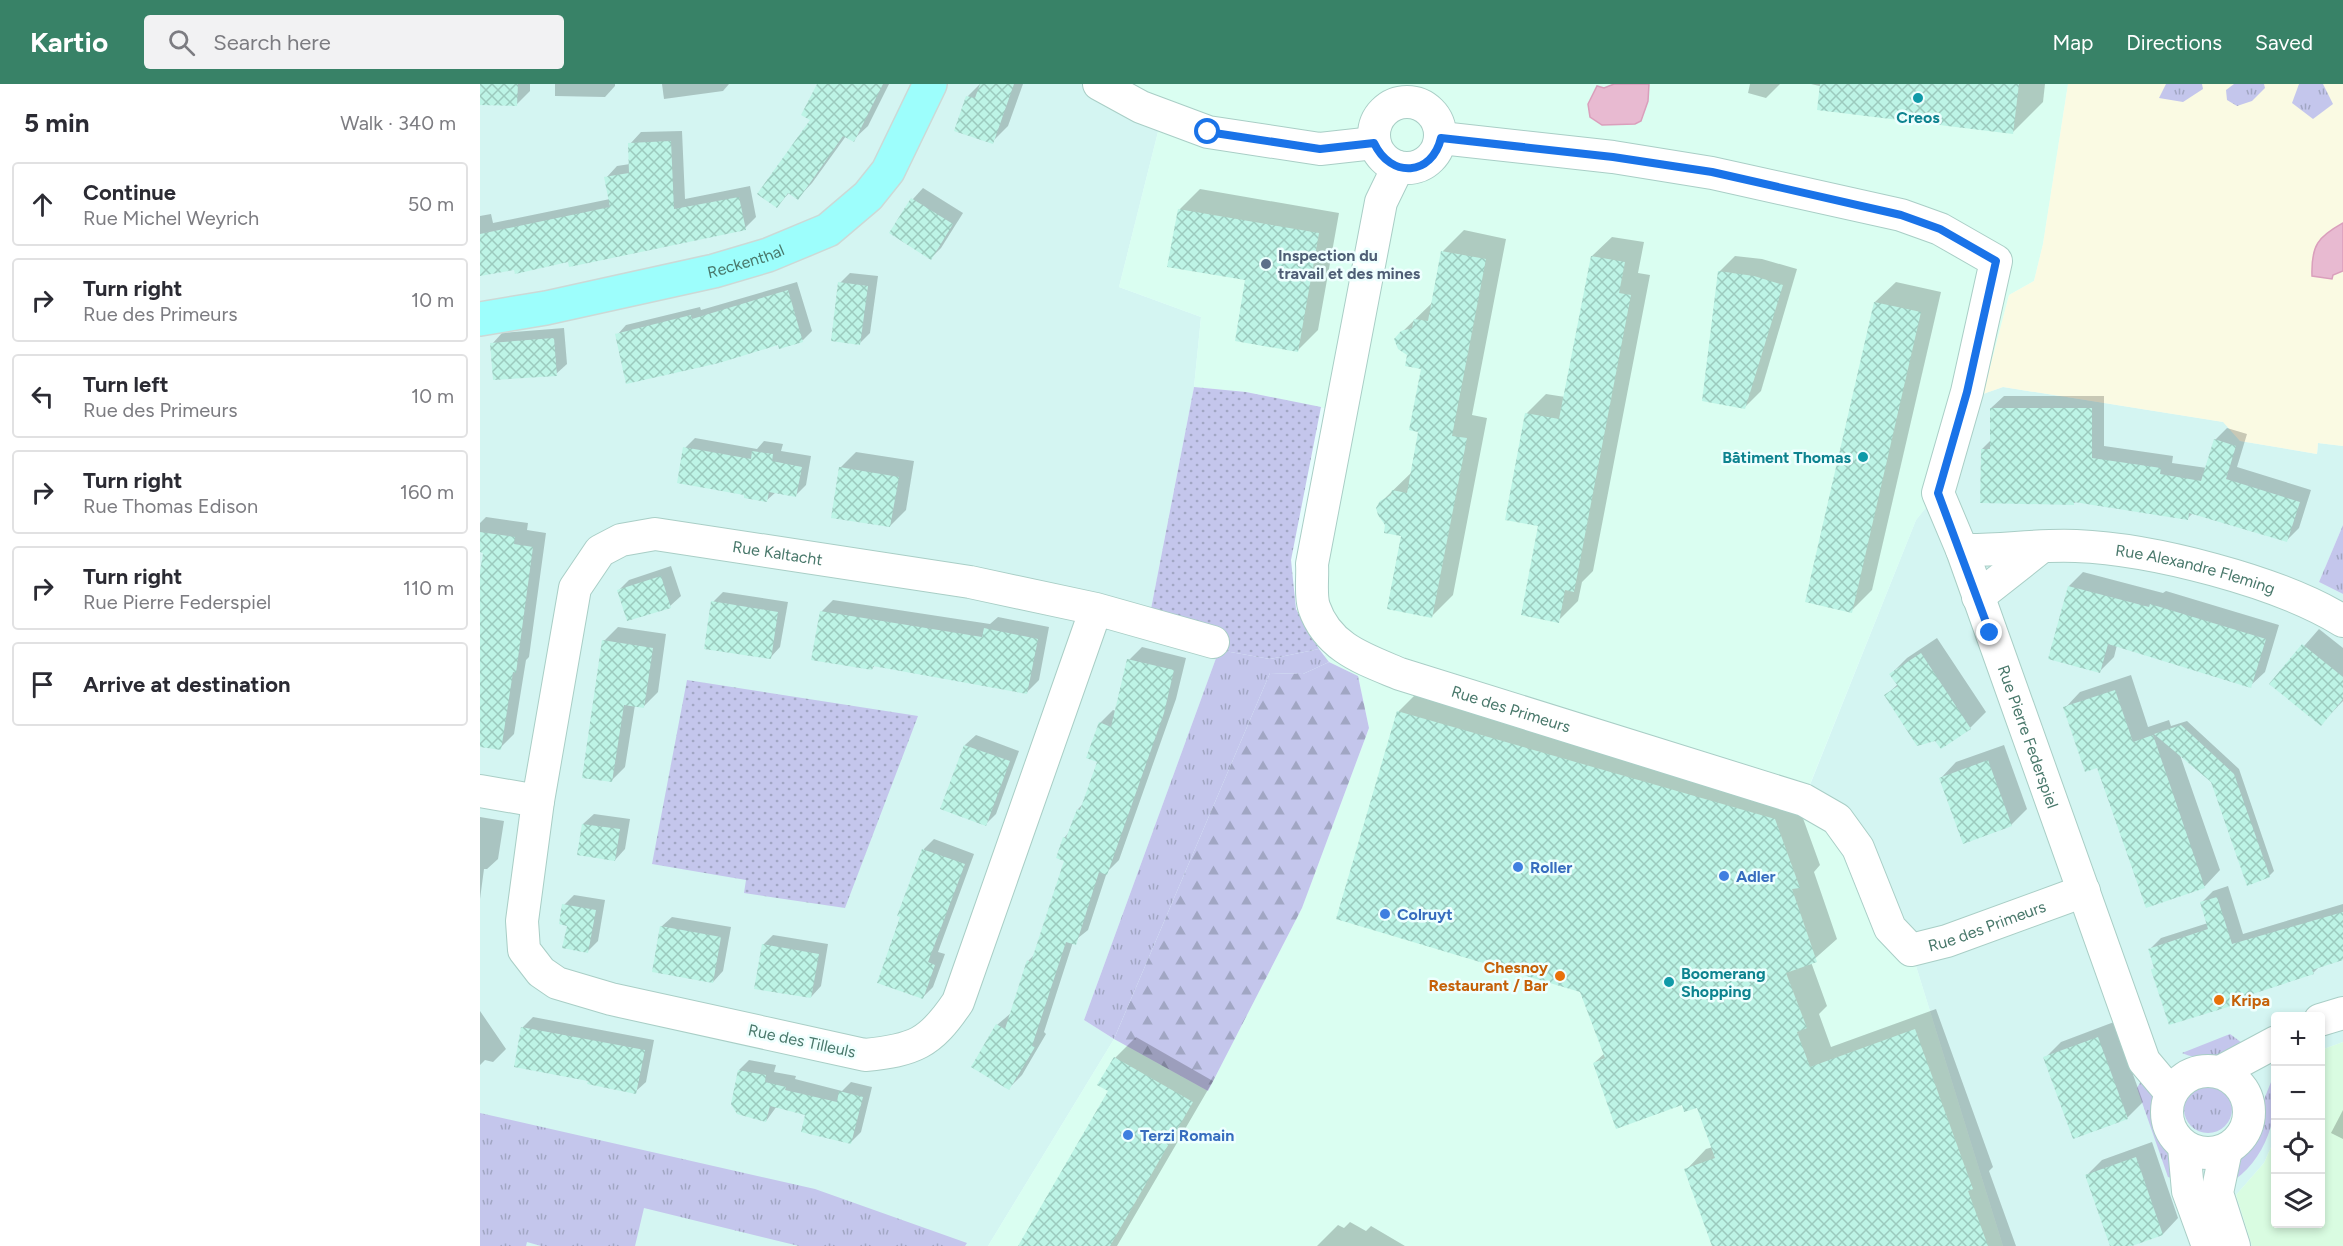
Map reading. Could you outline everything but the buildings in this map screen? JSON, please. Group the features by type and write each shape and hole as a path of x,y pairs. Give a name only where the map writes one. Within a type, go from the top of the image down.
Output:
{"main road":[{"name":"Reckenthal","path":"480,319 546,308 714,271 768,255 828,230 868,196 888,171 930,84"}],"street":[{"path":"1099,84 1141,106 1208,132 1320,149 1374,143"},
{"path":"1428,95 1438,121 1441,138 1438,149 1423,165 1412,169 1398,167 1379,154 1374,143 1374,131 1384,110 1403,101 1428,95"},
{"name":"Rue Pierre Federspiel","path":"1441,138 1613,157 1712,172 1901,215 1940,229 1996,261 1967,392 1938,493 1962,550 2144,1061 2194,1080"},
{"name":"Rue des Primeurs","path":"1398,167 1381,202 1312,564 1314,606 1329,636 1356,656 1400,674 1804,800 1837,819 1858,848 1890,928 1911,950 1947,941 2084,891"},
{"name":"Rue Kaltacht","path":"538,801 575,588 600,551 621,540 655,534 970,582 1096,609 1213,642"},
{"name":"Rue Alexandre Fleming","path":"1962,550 2075,546 2167,558 2263,587 2343,621"},
{"path":"1978,597 2040,548"},
{"name":"Rue des Tilleuls","path":"538,801 522,921 524,950 542,972 557,983 611,999 865,1055 901,1051 926,1039 943,1025 958,1002 1096,609"},
{"path":"480,791 538,801"},
{"path":"2325,1018 2343,1013"},
{"path":"2194,1080 2234,1080 2244,1091 2249,1105 2249,1119 2245,1131 2237,1142 2226,1150 2212,1154 2198,1153 2184,1147 2174,1136 2168,1122 2167,1107 2194,1080 2271,1044"},
{"path":"2249,1105 2271,1062"},
{"path":"2184,1147 2188,1191 2208,1246"},
{"path":"2226,1150 2217,1193 2234,1246"}],"shaded area":[{"path":"480,84 1121,84 1164,108 1119,287 1201,317 1194,387 1150,614 1226,631 1084,1020 1114,1039 988,1246 480,1246"},
{"path":"1121,84 2068,84 2043,244 2034,281 2009,295 1983,394 1938,493 1916,520 1804,799 1837,819 1911,950 2003,1246 988,1246 1114,1039 1208,1091 1302,908 1369,728 1358,676 1329,662 1324,656 1337,644 1314,606 1343,412 1246,392 1194,387 1201,317 1119,287 1164,108"},
{"path":"1614,84 1649,84 1648,101 1641,121 1635,124 1602,125 1590,117 1588,104 1597,86 1604,88"},
{"path":"2068,84 2343,84 2343,446 2318,443 2317,454 2240,441 2223,422 2003,387 1983,394 2009,295 2034,281 2043,244"},
{"path":"2343,223 2343,271 2333,275 2332,279 2312,276 2313,257 2318,243 2327,233"},
{"path":"2003,387 2224,422 2240,441 2317,454 2318,443 2343,446 2343,525 2319,582 2343,594 2343,1042 2325,1049 2325,1012 2271,1012 2271,1147 2264,1163 2236,1195 2252,1246 2003,1246 1911,950 1804,800 1916,520 1938,492 1983,394"},
{"path":"2343,1042 2343,1246 2252,1246 2236,1195 2264,1163 2271,1147 2271,1228 2325,1228 2325,1049"}],"green space":[{"path":"2166,84 2202,84 2203,89 2183,102 2159,98"},
{"path":"2234,84 2264,84 2265,88 2252,101 2237,106 2227,100 2226,90"},
{"path":"2299,84 2323,84 2333,104 2313,119 2292,103"},
{"path":"1194,387 1246,392 1321,407 1291,560 1296,609 1319,649 1270,659 1219,650 1226,631 1150,614"},
{"path":"2343,525 2343,594 2319,582"},
{"path":"1319,649 1329,662 1303,674 1270,673 1114,1039 1084,1020 1219,650 1270,659"},
{"path":"1329,662 1358,676 1369,728 1302,908 1208,1091 1114,1039 1270,673 1303,674"},
{"path":"687,680 918,716 845,908 744,893 746,880 652,864"},
{"path":"2230,1034 2246,1046 2230,1053 2207,1058 2182,1053"},
{"path":"2144,1076 2153,1092 2159,1130 2172,1151 2178,1180 2168,1177 2137,1088"},
{"path":"2271,1082 2271,1125 2268,1135 2252,1163 2228,1184 2240,1156 2257,1133 2263,1102"},
{"path":"2208,1085 2225,1092 2232,1109 2225,1126 2208,1133 2191,1126 2184,1109 2191,1092"},
{"path":"480,1113 815,1189 967,1243 965,1246 799,1246 644,1208 635,1246 541,1246 527,1242 526,1246 480,1246"}],"place":[{"name":"Creos","path":"1918,98"},
{"name":"Inspection du travail et des mines","path":"1266,264"},
{"name":"Bâtiment Thomas","path":"1863,457"},
{"name":"Roller","path":"1518,867"},
{"name":"Adler","path":"1724,876"},
{"name":"Colruyt","path":"1385,914"},
{"name":"Chesnoy Restaurant / Bar","path":"1560,976"},
{"name":"Boomerang Shopping","path":"1669,982"},
{"name":"Kripa","path":"2219,1000"},
{"name":"Terzi Romain","path":"1128,1135"}],"route":[{"path":"1208,132 1320,149 1374,143 1379,154 1387,162 1398,167 1412,169 1431,159 1438,149 1441,138 1613,157 1712,172 1901,215 1940,229 1996,261 1967,392 1938,493 1962,550 1990,633"}]}
